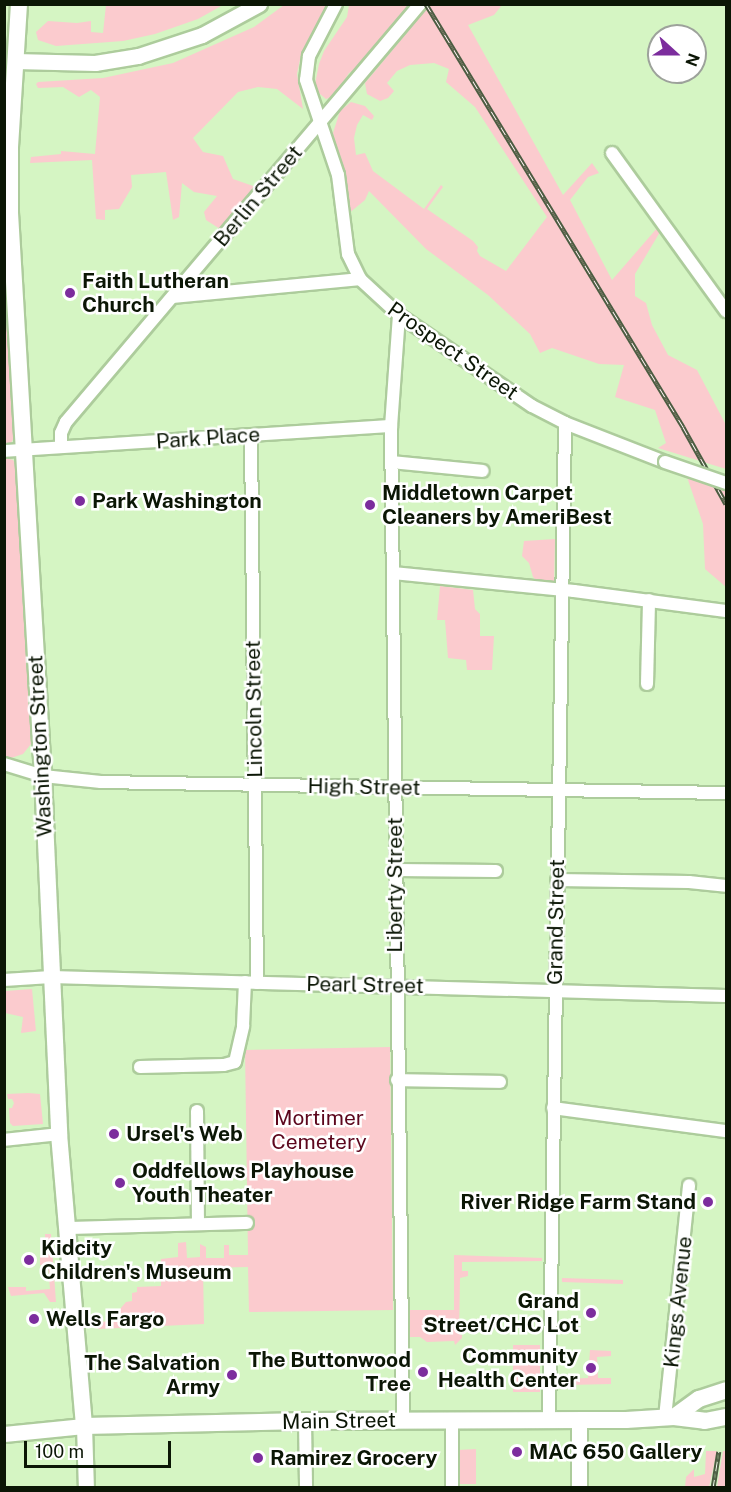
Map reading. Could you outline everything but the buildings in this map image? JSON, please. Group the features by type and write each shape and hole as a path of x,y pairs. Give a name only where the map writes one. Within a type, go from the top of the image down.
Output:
{"highway":[{"name":"Washington Street","path":"19,4 10,60 10,213 43,776 59,1134 84,1426"},
{"path":"670,1417 696,1400 726,1390"},
{"name":"Main Street","path":"84,1426 305,1421 549,1421 670,1417 701,1420 726,1417"}],"main road":[{"path":"10,60 95,63 138,56 201,35 260,4"},
{"path":"579,1420 579,1488"},
{"name":"Main Street","path":"4,1434 84,1426"},
{"name":"Washington Street","path":"84,1426 86,1488"}],"street":[{"path":"172,297 360,279 348,254 338,176 309,94 306,69 314,46 336,4"},
{"name":"Berlin Street","path":"61,447 61,432 66,422 420,4"},
{"path":"612,153 726,311"},
{"name":"Prospect Street","path":"360,279 399,315 524,400 565,423 726,483"},
{"name":"Liberty Street","path":"399,315 391,426 403,1420"},
{"name":"Grand Street","path":"549,1421 565,423"},
{"name":"Park Place","path":"4,451 391,426"},
{"name":"Lincoln Street","path":"140,1067 225,1065 236,1062 251,983 255,785 251,435"},
{"path":"392,462 483,471"},
{"path":"393,573 650,600 726,611"},
{"path":"647,684 650,600"},
{"name":"High Street","path":"4,764 43,776 101,783 726,793"},
{"path":"396,870 496,870"},
{"path":"557,880 689,882 726,886"},
{"name":"Pearl Street","path":"4,980 51,977 726,996"},
{"path":"398,1080 500,1082"},
{"path":"553,1108 726,1131"},
{"path":"197,1112 198,1223"},
{"path":"4,1140 59,1134"},
{"name":"Kings Avenue","path":"670,1417 689,1185"},
{"path":"67,1228 247,1223"},
{"path":"452,1420 452,1488"},
{"path":"305,1421 306,1488"}],"green space":[{"path":"106,4 223,5 198,19 155,34 123,41 56,46 38,40 36,32 48,21 77,23 91,21 91,32 103,33"},
{"path":"284,5 330,5 301,55 297,74 303,109 277,89 258,87 238,92 193,138 203,152 223,156 233,179 256,187 220,229 206,220 204,212 217,196 194,192 182,183 179,217 173,220 166,172 131,175 132,187 119,209 105,210 105,220 96,219 92,160 30,163 31,157 61,154 61,151 95,154 100,97 91,90 79,97 63,87 38,88 36,84 38,82 103,78 173,63 254,27"},
{"path":"349,5 411,5 357,69 349,73 334,96 326,99 314,89 319,64 324,51 347,17"},
{"path":"430,5 502,5 494,15 468,25 563,195 592,163 599,173 588,177 570,200 612,280 658,227 660,232 635,274 635,296 646,303 652,325 668,355 697,370 726,425 726,469 658,448 666,443 655,410 615,397 624,365 599,364 552,348 540,353 530,334 488,295 426,249 369,191 365,200 348,214 345,176 333,133 340,111 351,102 365,106 374,116 372,120 363,115 357,125 354,138 356,155 365,153 373,171 424,209 441,185 443,187 427,209 473,241 478,247 477,251 480,256 506,271 547,217 475,107 446,82 449,69 434,63 410,65 397,71 387,83 394,91 388,98 380,101 367,94 365,83"},
{"path":"4,284 15,436 11,443 4,445"},
{"path":"5,458 13,460 16,465 31,744 23,754 11,758 4,757"},
{"path":"687,477 726,490 726,587 705,569 703,524"},
{"path":"555,539 554,584 539,583 533,577 529,563 522,556 524,541"},
{"path":"440,586 473,590 475,609 480,614 480,636 494,636 492,670 467,670 466,660 448,658 445,620 437,620"},
{"path":"32,989 36,1031 21,1033 23,1017 5,1013 5,991"},
{"name":"Mortimer Cemetery","path":"390,1047 393,1310 249,1312 248,1267 203,1268 204,1324 98,1329 98,1322 112,1321 126,1302 132,1301 132,1293 137,1292 137,1287 161,1286 161,1259 178,1257 178,1243 186,1242 187,1258 200,1257 200,1244 206,1247 206,1258 224,1258 224,1245 229,1245 229,1255 248,1255 245,1050"},
{"path":"7,1094 40,1094 43,1124 13,1126 10,1123 9,1108 12,1108 14,1103 12,1099 8,1099"},
{"path":"45,1234 51,1234 56,1302 50,1302 44,1293 11,1296 8,1287 26,1287 26,1291 50,1289 48,1265 40,1265 40,1256 46,1256"},
{"path":"454,1255 542,1258 542,1261 462,1262 462,1271 468,1271 468,1276 460,1278 459,1334 462,1338 455,1345 454,1341 427,1342 420,1337 410,1337 409,1310 454,1310"},
{"path":"562,1278 623,1280 623,1284 562,1282"},
{"path":"513,1345 540,1345 540,1392 513,1392"},
{"path":"590,1350 611,1351 611,1356 597,1357 598,1378 611,1378 611,1384 568,1385 567,1379 588,1378"},
{"path":"476,1449 476,1484 458,1484 458,1450"},
{"path":"706,1451 717,1451 709,1487 685,1487 686,1477 694,1469 694,1477 705,1474"},
{"path":"723,1451 726,1451 726,1487 717,1487"}],"railway":[{"path":"426,4 683,427 726,504"},
{"path":"713,1488 719,1451"}],"place":[{"name":"Faith Lutheran Church","path":"70,293"},
{"name":"Park Washington","path":"80,501"},
{"name":"Middletown Carpet Cleaners by AmeriBest","path":"370,505"},
{"name":"Ursel's Web","path":"114,1134"},
{"name":"Oddfellows Playhouse Youth Theater","path":"120,1183"},
{"name":"River Ridge Farm Stand","path":"708,1202"},
{"name":"Kidcity Children's Museum","path":"29,1260"},
{"name":"Grand Street/CHC Lot","path":"591,1313"},
{"name":"Wells Fargo","path":"34,1319"},
{"name":"Community Health Center","path":"591,1368"},
{"name":"The Buttonwood Tree","path":"423,1372"},
{"name":"The Salvation Army","path":"232,1375"},
{"name":"MAC 650 Gallery","path":"517,1452"},
{"name":"Ramirez Grocery","path":"258,1458"}]}
